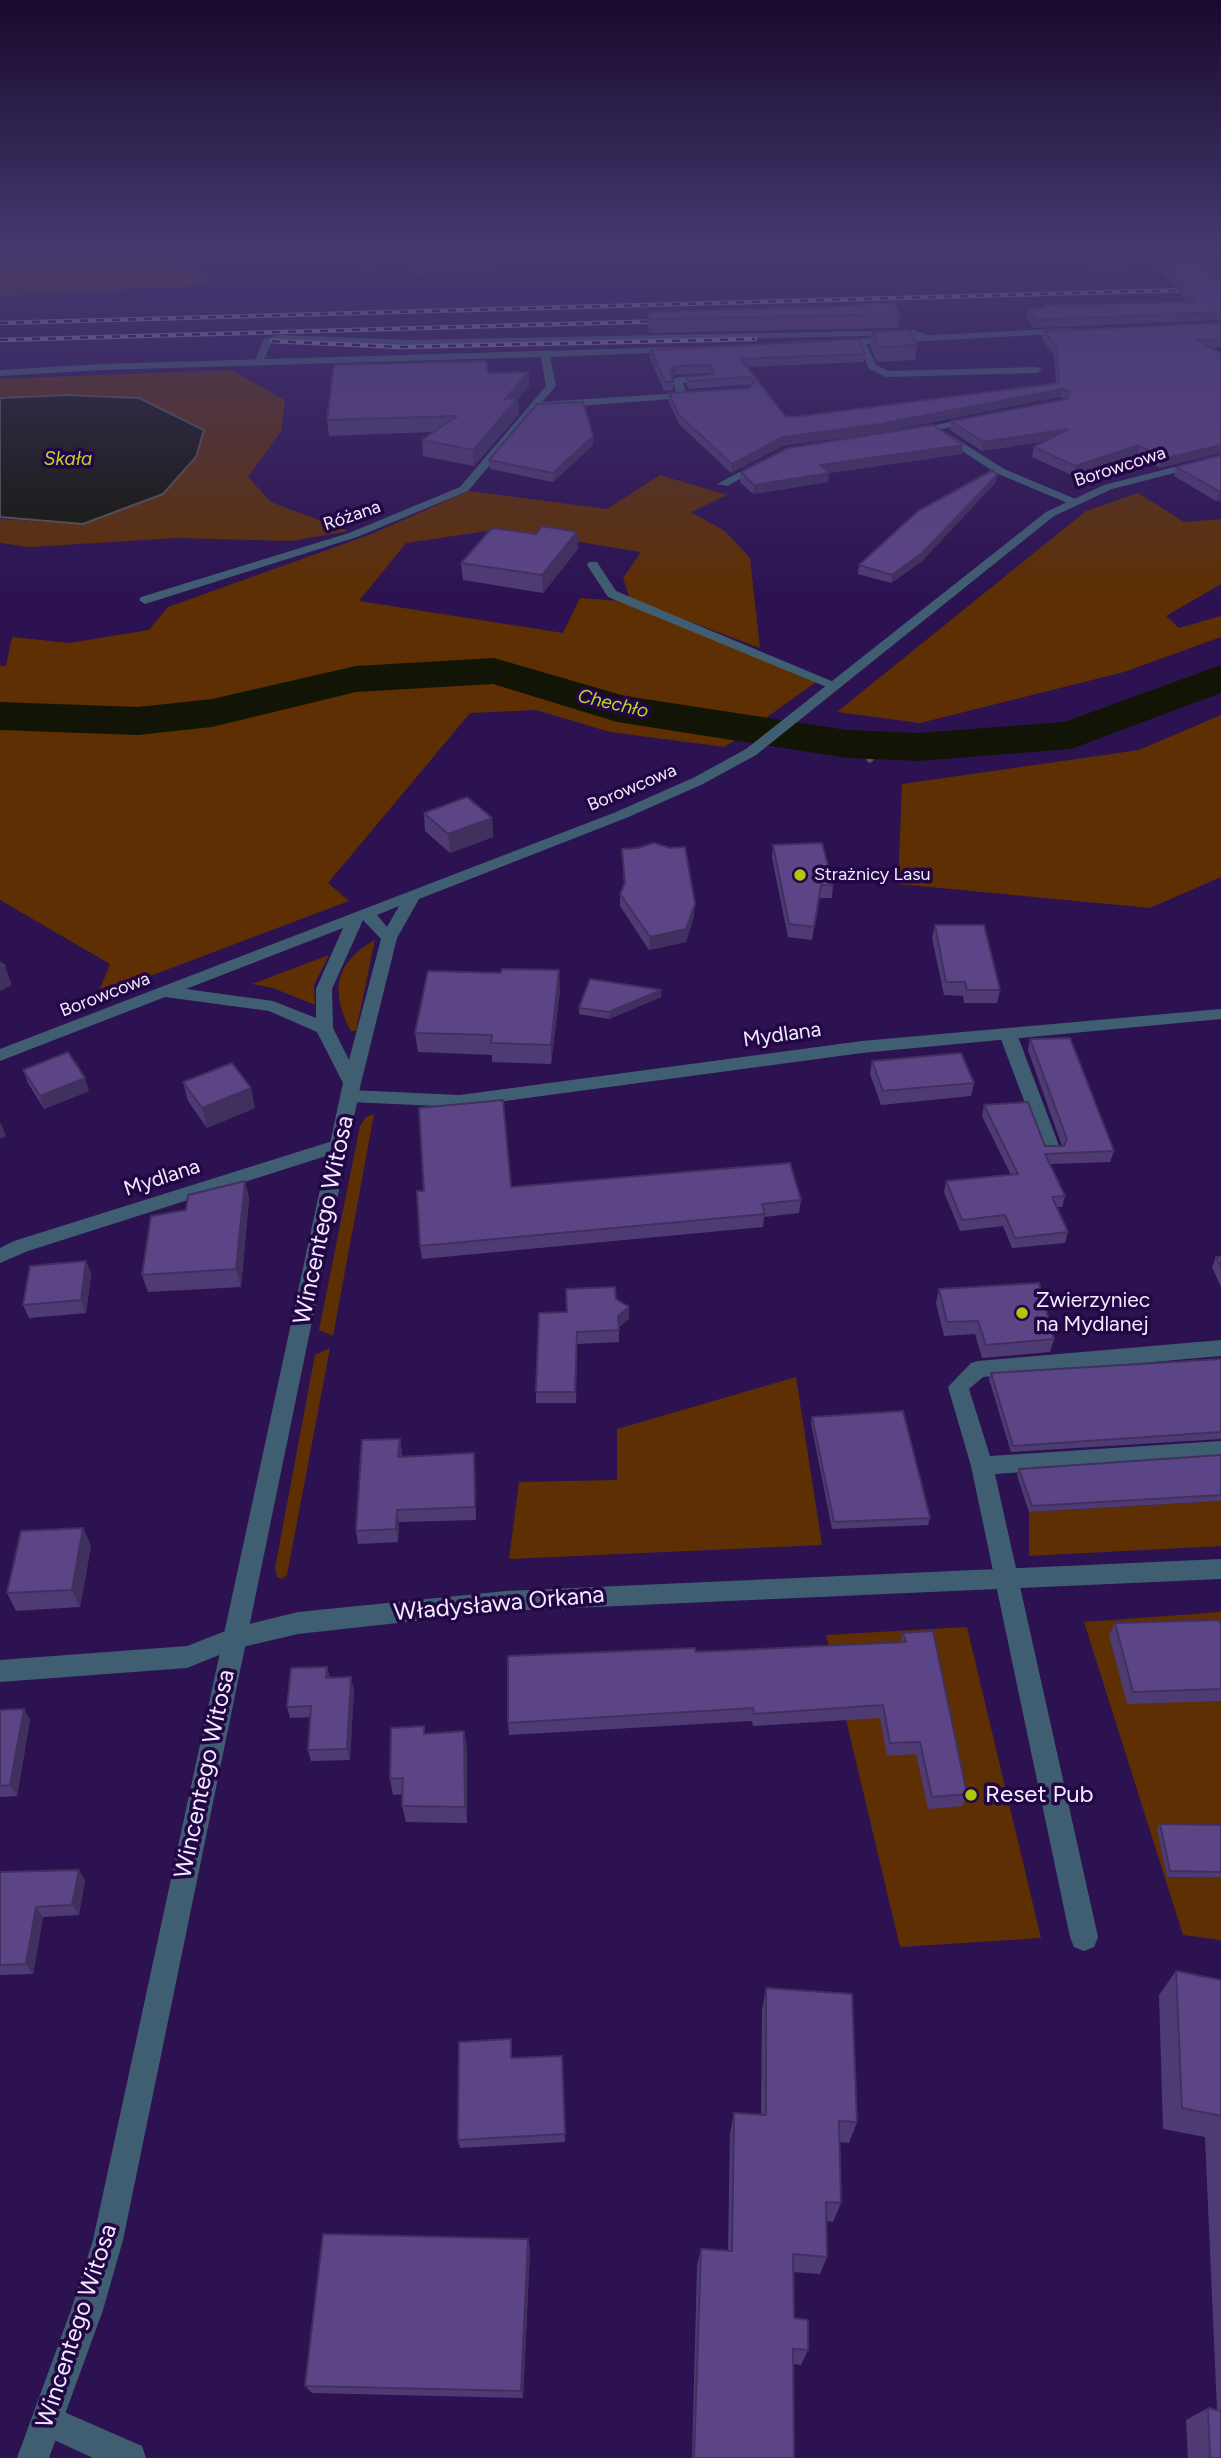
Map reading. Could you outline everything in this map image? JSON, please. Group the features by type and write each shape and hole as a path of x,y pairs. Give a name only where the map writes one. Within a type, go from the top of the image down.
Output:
{"street":[{"path":"0,373 125,368"},
{"name":"Różana","path":"145,600 353,535 464,489 551,386 547,368"},
{"path":"872,368 886,374 1037,370"},
{"path":"682,396 677,380 710,379"},
{"path":"534,406 709,394"},
{"path":"893,436 985,418"},
{"path":"934,428 1000,471 1074,502"},
{"name":"Borowcowa","path":"0,1055 362,917 621,815 698,781 751,752 791,722 1033,525 1108,487 1221,458"},
{"path":"723,484 771,459"},
{"path":"593,565 612,594 834,685"},
{"name":"Wincentego Witosa","path":"33,2458 48,2421 108,2240 351,1089 389,938 412,897"},
{"path":"351,1089 324,1028 324,989 362,917 389,938"},
{"path":"160,994 204,995 273,1006 324,1028"},
{"name":"Mydlana","path":"351,1089 460,1101 862,1047 1221,1014"},
{"path":"1008,1034 1052,1151"},
{"name":"Mydlana","path":"0,1256 21,1246 339,1145"},
{"path":"1084,1937 1004,1578 982,1466 958,1387 978,1369 1221,1348"},
{"path":"982,1466 1221,1450"},
{"name":"Władysława Orkana","path":"0,1671 187,1657 233,1639 309,1622 506,1601 1221,1569"},
{"path":"48,2421 130,2458"}],"shaded area":[{"path":"231,370 285,400 281,431 248,477 271,502 348,531 292,541 177,538 30,547 0,543 0,519 83,524 204,430 139,398 66,395 0,398 0,379"},
{"path":"660,475 727,495 691,512 725,531 750,558 760,648 630,599 623,578 641,552 500,529 406,543 359,601 563,633 580,598 621,601 816,682 725,747 610,732 536,710 470,713 328,883 349,901 97,996 110,964 0,900 0,666 6,666 12,637 69,643 149,630 168,607 369,535 469,491 607,509"},
{"path":"1138,493 1184,522 1221,519 1221,584 1166,616 1179,628 1221,616 1221,637 1124,672 920,723 837,712 1086,511"},
{"path":"1221,715 1221,877 1150,908 898,884 902,784 1139,750"},
{"path":"375,940 356,1031 351,1031 340,1003 340,979 351,958"},
{"path":"329,955 314,985 315,1005 273,988 252,984"},
{"path":"374,1114 333,1336 319,1330 360,1126 366,1117"},
{"path":"330,1348 287,1575 282,1579 277,1577 275,1568 315,1355"},
{"path":"796,1377 822,1545 509,1559 519,1482 617,1480 617,1429"},
{"path":"1221,1501 1221,1546 1029,1556 1029,1512"},
{"path":"1221,1612 1221,1940 1183,1935 1084,1622"},
{"path":"967,1627 1041,1938 900,1947 826,1635"}],"water":[{"name":"Skała","path":"66,395 139,398 204,430 196,457 163,494 83,524 0,517 0,398"}],"building":[{"path":"334,368 487,368 488,373 529,372 505,399 518,398 473,450 422,440 457,416 327,420"},
{"path":"659,368 673,368 670,370 673,382 665,382"},
{"path":"712,368 748,368 785,416 794,417 1059,383 1058,368 1221,368 1221,445 1162,459 1139,445 1075,466 1034,447 1068,429 983,442 951,421 1067,399 1069,391 1062,389 880,424 783,437 732,464 679,415 669,393 749,388 756,381 748,377 688,381 687,377 715,374"},
{"path":"583,402 593,436 553,473 489,460 537,404"},
{"path":"933,425 963,445 820,465 829,473 754,485 741,472 788,448"},
{"path":"1221,455 1221,491 1176,467"},
{"path":"993,470 997,475 922,553 892,575 859,565 918,511"},
{"path":"542,526 577,532 542,575 461,563 492,528 536,534"},
{"path":"467,797 492,818 448,834 424,813"},
{"path":"654,843 670,848 685,847 695,904 686,929 650,937 620,894 625,883 622,849"},
{"path":"822,843 833,885 821,885 814,927 789,924 773,845"},
{"path":"935,925 984,925 1000,990 967,990 965,982 946,982"},
{"path":"502,969 559,970 551,1045 491,1043 492,1035 415,1033 428,971 501,973"},
{"path":"590,979 661,990 609,1012 579,1008"},
{"path":"1070,1038 1114,1151 1045,1154 1065,1196 1052,1197 1068,1232 1015,1238 1005,1215 962,1220 946,1181 1018,1174 984,1105 1028,1102 1045,1146 1064,1146 1067,1139 1030,1039"},
{"path":"68,1052 85,1078 40,1096 23,1070"},
{"path":"961,1053 974,1083 883,1091 872,1061"},
{"path":"232,1063 251,1088 202,1108 183,1082"},
{"path":"503,1100 511,1187 790,1163 801,1200 762,1204 765,1214 420,1246 417,1191 424,1191 419,1108"},
{"path":"245,1181 236,1269 142,1275 151,1216 186,1210 188,1195"},
{"path":"86,1261 81,1300 23,1305 30,1266"},
{"path":"1039,1283 1054,1339 986,1345 978,1321 947,1322 939,1289"},
{"path":"615,1287 616,1299 629,1307 618,1316 619,1330 577,1332 575,1392 536,1392 539,1313 567,1312 566,1289"},
{"path":"1221,1359 1221,1432 1013,1446 991,1373"},
{"path":"903,1411 930,1518 834,1522 812,1417"},
{"path":"400,1439 398,1457 474,1453 475,1507 397,1510 396,1529 356,1531 362,1440"},
{"path":"1221,1455 1221,1495 1032,1506 1019,1469"},
{"path":"83,1528 72,1590 7,1593 21,1531"},
{"path":"1219,1620 1221,1689 1133,1692 1115,1623"},
{"path":"933,1631 967,1794 932,1797 920,1742 890,1743 883,1705 754,1714 753,1708 508,1723 508,1656 695,1648 696,1652 906,1642 903,1633"},
{"path":"327,1667 326,1678 351,1677 347,1749 308,1750 311,1706 287,1707 291,1668"},
{"path":"24,1709 10,1785 0,1786 0,1710"},
{"path":"424,1726 424,1734 464,1731 465,1807 402,1806 403,1778 390,1779 391,1728"},
{"path":"1160,1824 1221,1825 1221,1872 1170,1871"},
{"path":"79,1870 72,1905 36,1907 26,1964 0,1965 0,1872"},
{"path":"1176,1971 1221,1980 1221,2116 1182,2108"},
{"path":"766,1988 852,1994 857,2122 839,2121 841,2203 826,2202 827,2257 793,2254 794,2318 808,2320 808,2350 793,2349 794,2458 694,2458 701,2249 732,2251 734,2113 766,2115"},
{"path":"511,2039 511,2058 562,2056 565,2134 458,2140 459,2042"},
{"path":"323,2234 528,2239 521,2391 305,2386"},
{"path":"1208,2408 1221,2411 1221,2458 1210,2458"}],"waterway":[{"name":"Chechło","path":"0,716 138,721 212,713 356,679 494,671 617,708 847,744 918,747 1071,735 1221,678"},
{"path":"864,745 870,759"}],"place":[{"name":"Strażnicy Lasu","path":"800,875"},
{"name":"Zwierzyniec na Mydlanej","path":"1022,1313"},
{"name":"Reset Pub","path":"971,1795"}]}
